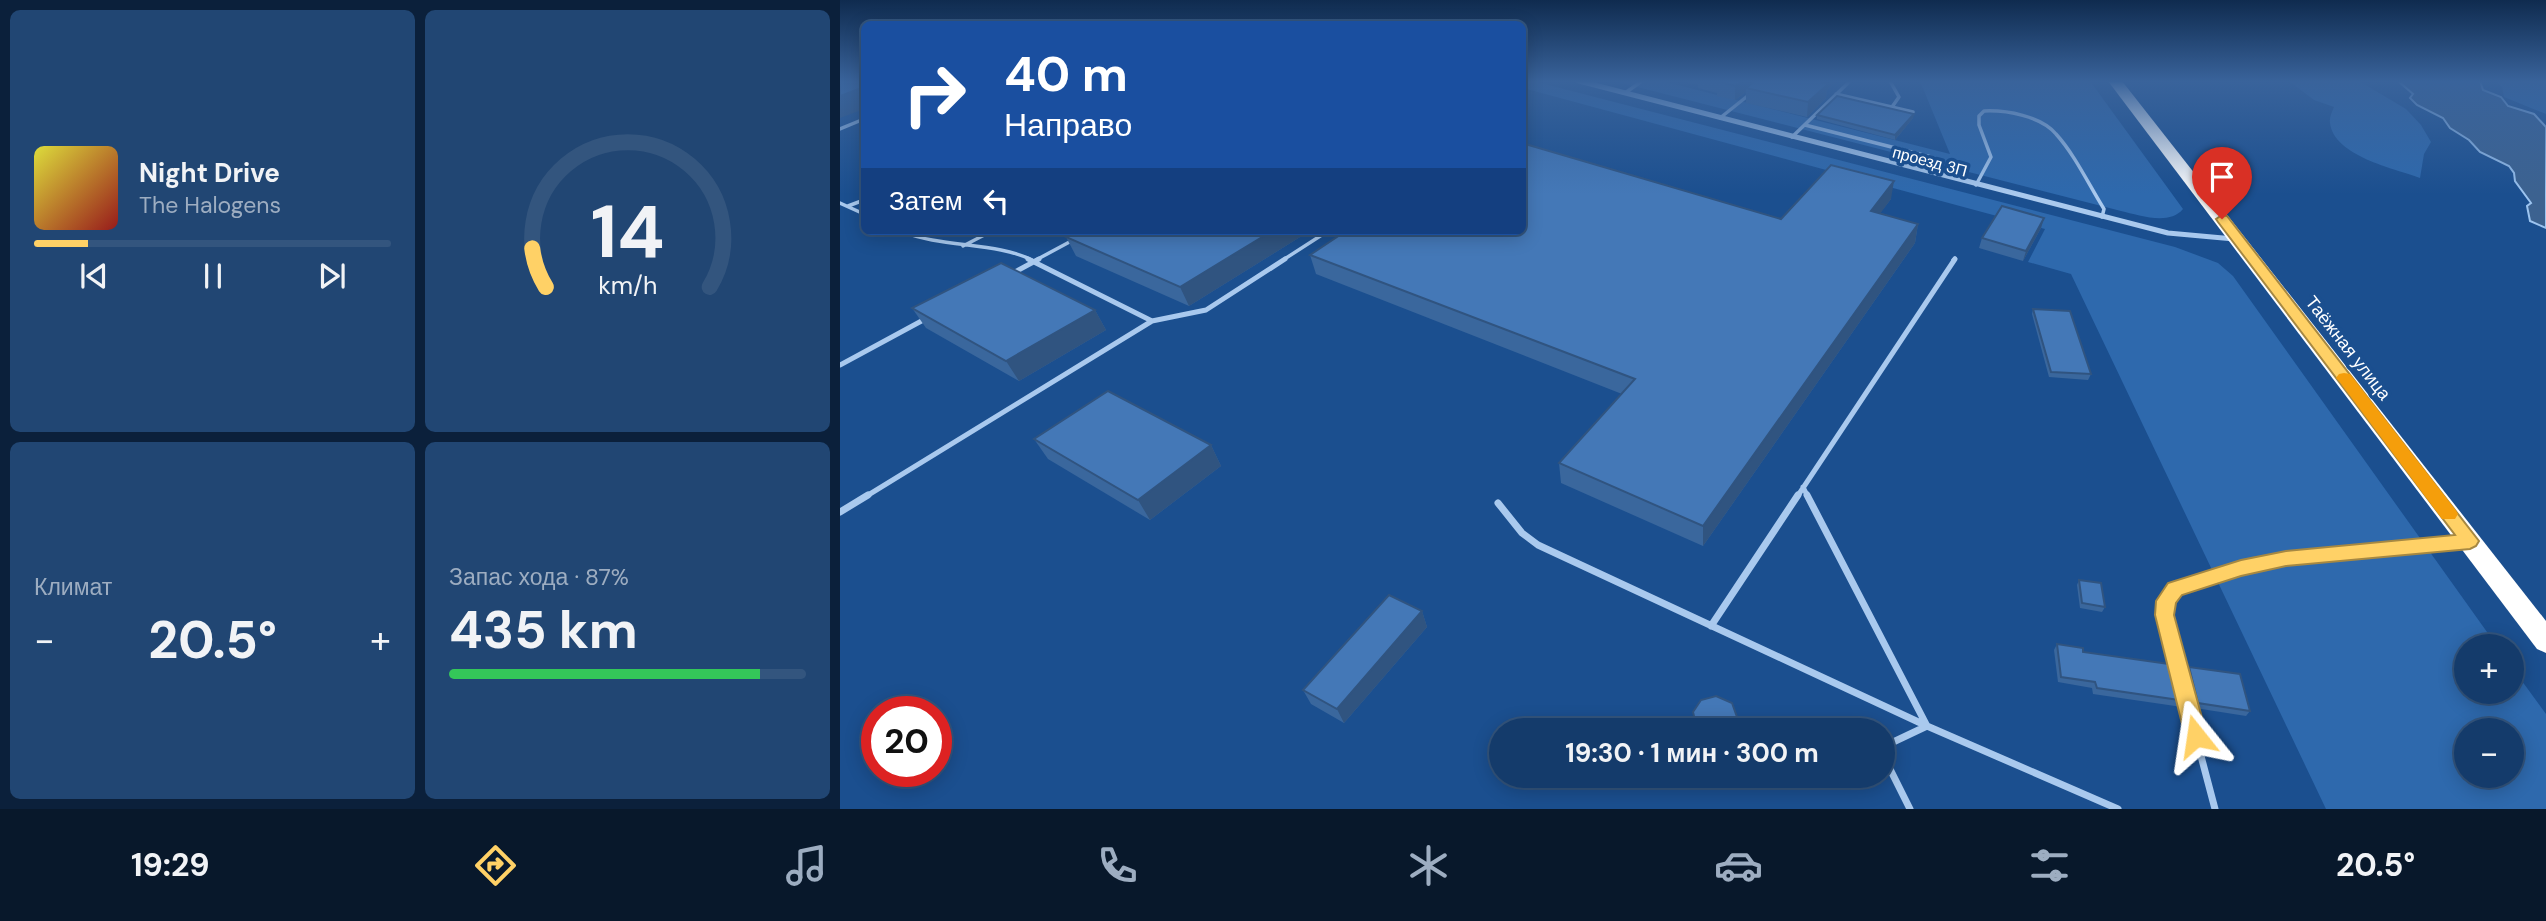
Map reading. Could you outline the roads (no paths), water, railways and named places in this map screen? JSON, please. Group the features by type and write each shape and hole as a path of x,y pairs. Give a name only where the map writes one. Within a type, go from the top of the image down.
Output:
{"highway":[{"name":"Таёжная улица","path":"2144,119 2546,641"}],"street":[{"name":"проезд 3П","path":"1723,119 2183,236 2237,239"}],"lane":[{"path":"1792,137 1811,119"},
{"path":"1976,185 1991,157 1979,119"},
{"path":"2025,119 2045,125 2056,133 2104,209 2102,217"},
{"path":"840,129 861,120"},
{"path":"1805,125 1931,157"},
{"path":"848,206 861,201"},
{"path":"840,203 861,212"},
{"path":"908,235 917,240 1003,250 1034,261 1152,321"},
{"path":"962,246 984,235"},
{"path":"840,512 1152,321 1206,310 1322,235"},
{"path":"1010,274 1079,237"},
{"path":"1711,626 1955,258"},
{"path":"840,365 937,313"},
{"path":"1803,487 1927,726"},
{"path":"1498,503 1522,533 1538,545 1927,726 2118,809"},
{"path":"2215,809 2164,615 2166,601 2175,589 2241,568 2286,558 2470,541"},
{"path":"1910,809 1885,759 1889,744 1927,726"}]}
